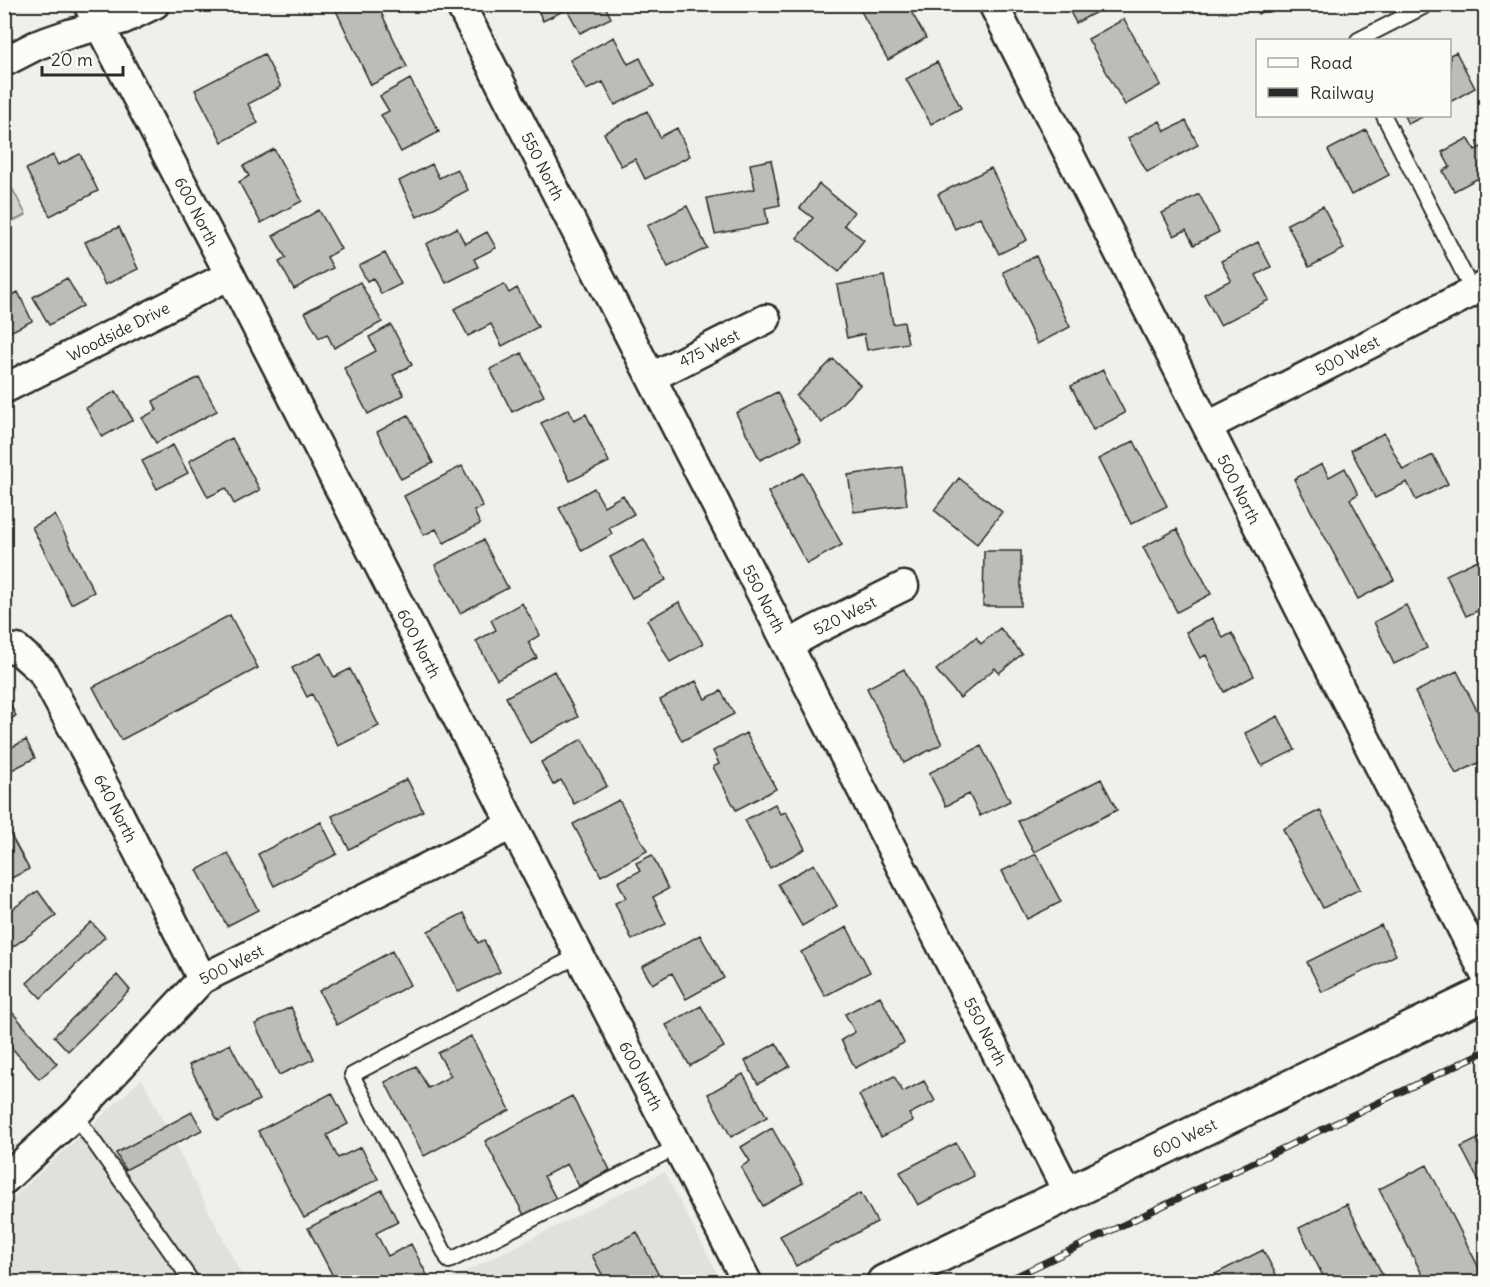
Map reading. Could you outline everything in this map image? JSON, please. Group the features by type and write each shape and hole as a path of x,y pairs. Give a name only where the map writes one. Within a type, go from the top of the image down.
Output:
{"main road":[{"name":"600 West","path":"884,1282 1485,993"}],"street":[{"path":"4,63 37,45 69,34 94,15 124,19 155,4"},
{"name":"550 North","path":"460,4 1068,1193"},
{"name":"500 North","path":"993,4 1485,976"},
{"name":"600 North","path":"94,15 747,1282"},
{"name":"Woodside Drive","path":"4,389 230,275"},
{"name":"500 West","path":"1208,426 1479,288"},
{"name":"475 West","path":"652,377 766,319"},
{"name":"520 West","path":"788,645 904,586"},
{"name":"640 North","path":"11,648 42,671 115,806 202,979"},
{"name":"500 West","path":"4,1180 75,1115 202,979 512,825"}],"lane":[{"path":"1360,39 1425,6"},
{"path":"1385,117 1479,288"},
{"path":"579,955 352,1075 449,1261 677,1147"},
{"path":"75,1115 192,1282"}],"shaded area":[{"path":"4,173 26,215 5,225 4,225"},
{"path":"142,1079 245,1282 5,1282 5,1205"},
{"path":"664,1172 722,1282 445,1282"}],"building":[{"path":"333,4 377,4 407,67 371,85"},
{"path":"535,4 604,4 611,18 580,33 567,9 543,21"},
{"path":"857,4 907,4 926,38 888,60"},
{"path":"1066,4 1111,4 1076,23"},
{"path":"1253,4 1276,4 1258,14"},
{"path":"1124,19 1161,85 1125,105 1088,39"},
{"path":"614,37 628,64 640,58 654,86 615,105 603,82 586,90 570,60"},
{"path":"1456,52 1475,88 1451,101 1451,54"},
{"path":"264,54 281,87 248,104 258,123 222,142 195,90"},
{"path":"937,62 961,108 931,124 906,79"},
{"path":"410,79 439,132 401,152 381,115 389,111 380,96"},
{"path":"647,111 660,137 677,128 690,156 645,179 635,159 621,166 604,133"},
{"path":"1404,117 1422,117 1408,124"},
{"path":"1160,121 1165,131 1186,121 1198,145 1147,172 1128,138"},
{"path":"1366,130 1389,175 1351,195 1328,150"},
{"path":"1468,138 1475,150 1483,146 1486,152 1486,174 1454,191 1443,171 1450,167 1442,152"},
{"path":"274,149 302,201 261,223 239,182 249,176 243,166"},
{"path":"80,154 98,191 50,216 26,169 53,155 58,165"},
{"path":"771,160 780,205 765,208 768,224 715,234 707,198 755,189 750,164"},
{"path":"432,164 439,178 457,169 468,190 417,217 399,181"},
{"path":"991,168 1027,240 999,254 980,217 955,229 938,194"},
{"path":"819,184 854,212 844,225 864,240 839,272 797,238 813,218 800,208"},
{"path":"1199,194 1219,232 1194,245 1186,230 1174,236 1162,213"},
{"path":"687,206 707,248 668,267 647,226"},
{"path":"1323,206 1344,249 1309,267 1287,224"},
{"path":"319,210 341,249 327,257 333,268 294,289 279,262 286,258 273,236"},
{"path":"119,227 138,269 105,285 85,242"},
{"path":"457,228 465,244 487,232 496,248 474,259 478,267 446,283 426,244"},
{"path":"1258,242 1271,267 1256,275 1269,300 1220,325 1204,294 1231,280 1221,261"},
{"path":"385,253 401,284 381,294 373,278 367,281 359,266"},
{"path":"1036,256 1070,327 1037,344 1003,272"},
{"path":"884,276 893,324 904,322 908,343 867,350 864,334 847,338 837,285"},
{"path":"67,278 83,306 49,325 33,297"},
{"path":"360,282 382,322 334,348 327,334 319,338 305,312"},
{"path":"504,284 509,293 517,288 538,327 502,346 491,324 468,336 454,309"},
{"path":"18,292 32,321 4,335 4,299"},
{"path":"391,325 412,365 393,375 404,395 368,414 344,368 376,351 369,337"},
{"path":"522,353 544,396 512,412 490,369"},
{"path":"833,359 860,385 822,423 796,396"},
{"path":"1103,370 1125,413 1093,430 1071,386"},
{"path":"199,377 217,411 156,443 142,418 157,410 153,401"},
{"path":"116,391 133,420 102,437 86,408"},
{"path":"777,392 801,440 760,460 736,413"},
{"path":"569,409 574,420 586,414 609,462 570,481 541,423"},
{"path":"408,415 433,463 401,479 377,432"},
{"path":"1384,433 1403,470 1433,455 1448,484 1416,500 1407,482 1375,498 1351,450"},
{"path":"232,438 260,490 234,504 226,488 208,497 189,461"},
{"path":"1134,441 1167,506 1131,524 1098,459"},
{"path":"173,445 188,473 157,489 142,461"},
{"path":"1322,464 1329,477 1345,468 1358,494 1350,499 1394,580 1358,599 1294,479"},
{"path":"462,466 483,507 474,511 480,524 444,543 436,529 424,535 404,496"},
{"path":"902,467 907,505 854,512 848,475"},
{"path":"803,473 842,545 807,564 768,492"},
{"path":"959,478 1002,512 977,544 934,510"},
{"path":"594,488 604,506 623,495 634,514 609,528 612,534 582,551 559,508"},
{"path":"55,515 94,592 71,604 32,527"},
{"path":"1177,529 1211,594 1177,612 1143,547"},
{"path":"644,539 666,580 632,598 610,557"},
{"path":"483,540 508,588 460,613 435,565"},
{"path":"984,551 1021,551 1021,606 983,606"},
{"path":"1486,556 1486,607 1466,616 1446,575"},
{"path":"679,602 703,644 670,662 647,620"},
{"path":"522,603 540,635 528,642 537,658 497,679 476,641 496,630 491,620"},
{"path":"1406,605 1427,648 1394,664 1374,622"},
{"path":"230,615 258,668 121,740 93,687"},
{"path":"1212,618 1223,638 1232,633 1254,676 1224,692 1206,655 1200,658 1186,632"},
{"path":"1000,628 1022,654 999,673 995,668 960,698 936,670 976,637 981,644"},
{"path":"321,653 334,677 350,669 379,726 338,746 312,694 307,697 292,668"},
{"path":"904,669 942,744 904,763 867,688"},
{"path":"554,671 578,717 530,743 506,697"},
{"path":"1457,671 1486,728 1486,759 1456,774 1415,692"},
{"path":"696,681 705,699 721,691 734,714 682,741 660,700"},
{"path":"7,698 16,716 4,722 4,699"},
{"path":"1278,716 1295,750 1262,766 1245,733"},
{"path":"746,733 776,789 736,810 713,767 719,764 713,751"},
{"path":"582,739 607,786 574,804 561,780 553,785 541,762"},
{"path":"26,740 35,758 4,774 4,751"},
{"path":"981,746 1010,801 980,816 969,794 946,806 929,773"},
{"path":"407,779 423,811 349,849 332,816"},
{"path":"1101,779 1117,810 1034,852 1018,821"},
{"path":"619,800 647,851 601,876 573,824"},
{"path":"775,804 780,814 786,812 805,849 770,868 745,820"},
{"path":"1320,810 1360,889 1323,908 1283,829"},
{"path":"321,822 337,854 274,886 258,854"},
{"path":"8,830 29,869 4,882 4,832"},
{"path":"228,853 258,910 227,926 197,870"},
{"path":"1036,854 1061,902 1027,919 1002,871"},
{"path":"652,855 668,889 653,897 666,924 632,940 615,903 626,898 618,882 640,871 636,863"},
{"path":"814,864 837,906 802,926 778,884"},
{"path":"38,891 56,916 4,953 4,915"},
{"path":"464,913 478,943 484,940 500,972 458,992 428,931"},
{"path":"91,922 105,937 41,998 27,983"},
{"path":"1381,925 1396,955 1322,992 1307,962"},
{"path":"847,927 870,972 825,996 801,952"},
{"path":"700,935 724,978 686,999 672,973 652,984 642,967"},
{"path":"392,951 410,985 337,1025 319,991"},
{"path":"117,975 130,990 68,1051 54,1036"},
{"path":"880,996 904,1043 855,1068 841,1040 855,1032 845,1014"},
{"path":"4,1003 57,1064 39,1079 4,1039"},
{"path":"701,1006 724,1047 690,1066 666,1025"},
{"path":"291,1007 314,1059 279,1075 255,1024"},
{"path":"471,1036 510,1110 424,1156 385,1082 416,1066 428,1088 451,1076 438,1053"},
{"path":"776,1043 790,1066 758,1084 745,1061"},
{"path":"230,1044 259,1100 218,1121 189,1065"},
{"path":"743,1074 767,1117 731,1137 708,1094"},
{"path":"894,1076 903,1092 924,1081 935,1101 909,1114 913,1121 881,1137 859,1095"},
{"path":"332,1093 348,1124 327,1135 338,1158 361,1147 378,1179 304,1218 258,1131"},
{"path":"572,1096 610,1170 579,1186 567,1164 544,1176 556,1199 524,1215 485,1141"},
{"path":"192,1112 202,1130 125,1170 116,1153"},
{"path":"772,1128 803,1183 763,1206 741,1167 750,1161 741,1147"},
{"path":"1486,1135 1486,1195 1461,1147"},
{"path":"956,1143 974,1176 918,1205 900,1172"},
{"path":"1427,1165 1486,1282 1426,1282 1379,1189"},
{"path":"382,1190 398,1222 376,1233 388,1256 411,1244 428,1277 417,1282 336,1282 308,1228"},
{"path":"861,1193 877,1222 796,1266 780,1236"},
{"path":"1347,1204 1386,1282 1326,1282 1299,1228"},
{"path":"637,1232 662,1282 606,1282 592,1255"},
{"path":"1263,1250 1280,1282 1220,1282 1215,1274"}],"railway":[{"path":"1004,1282 1486,1051"}]}
